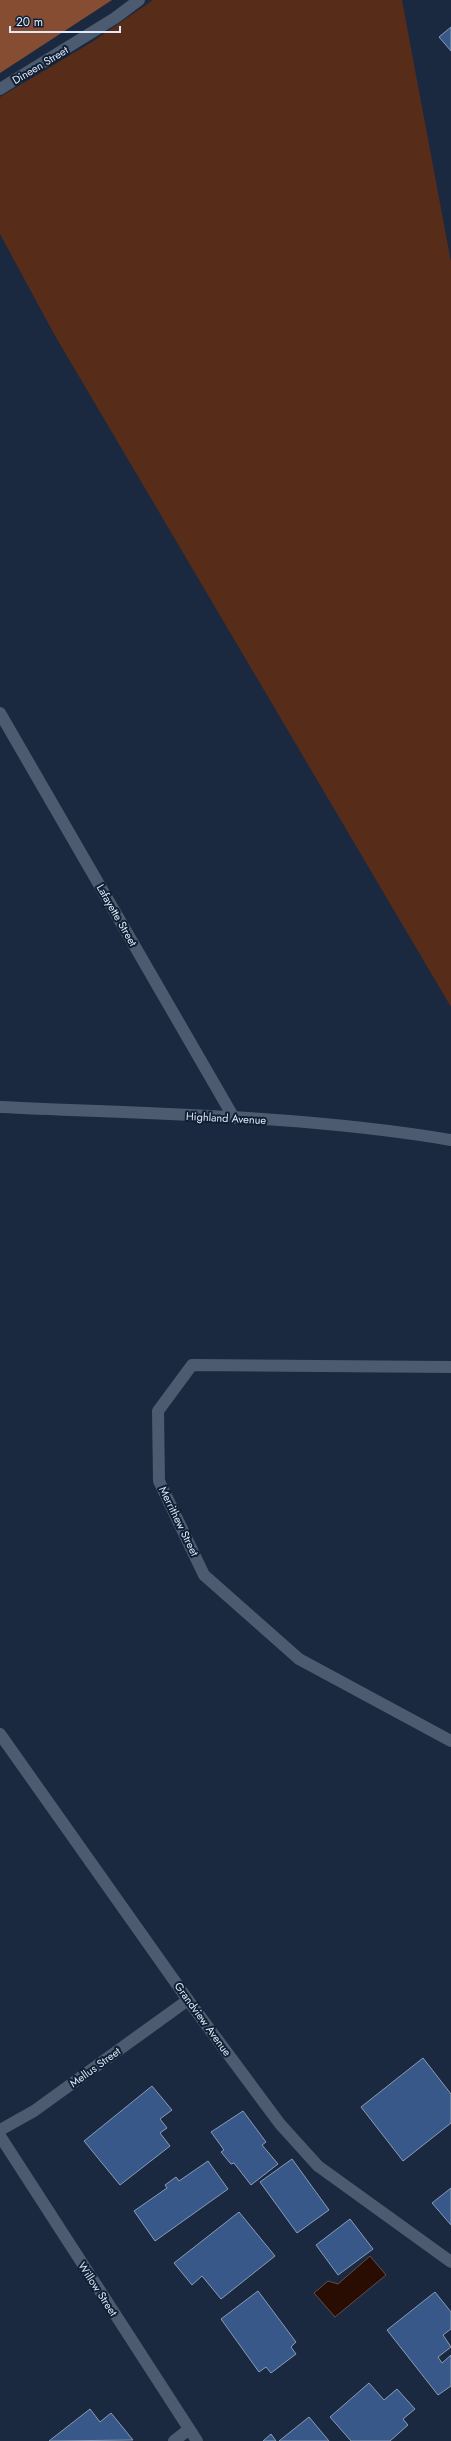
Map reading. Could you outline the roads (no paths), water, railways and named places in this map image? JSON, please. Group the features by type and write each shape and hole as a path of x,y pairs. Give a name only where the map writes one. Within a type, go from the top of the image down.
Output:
{"street":[{"name":"Dineen Street","path":"0,89 115,18 139,0"},
{"name":"Lafayette Street","path":"0,713 234,1118"},
{"name":"Highland Avenue","path":"0,1107 234,1118 390,1130 451,1140"},
{"name":"Merrithew Street","path":"451,1367 192,1366 158,1411 159,1481 204,1574 299,1659 451,1741"},
{"name":"Grandview Avenue","path":"0,1734 188,2000 280,2124 318,2166 451,2262"},
{"name":"Mellus Street","path":"0,2130 34,2111 188,2000"},
{"name":"Willow Street","path":"0,2136 188,2430 197,2441"},
{"path":"174,2441 188,2430"}]}
